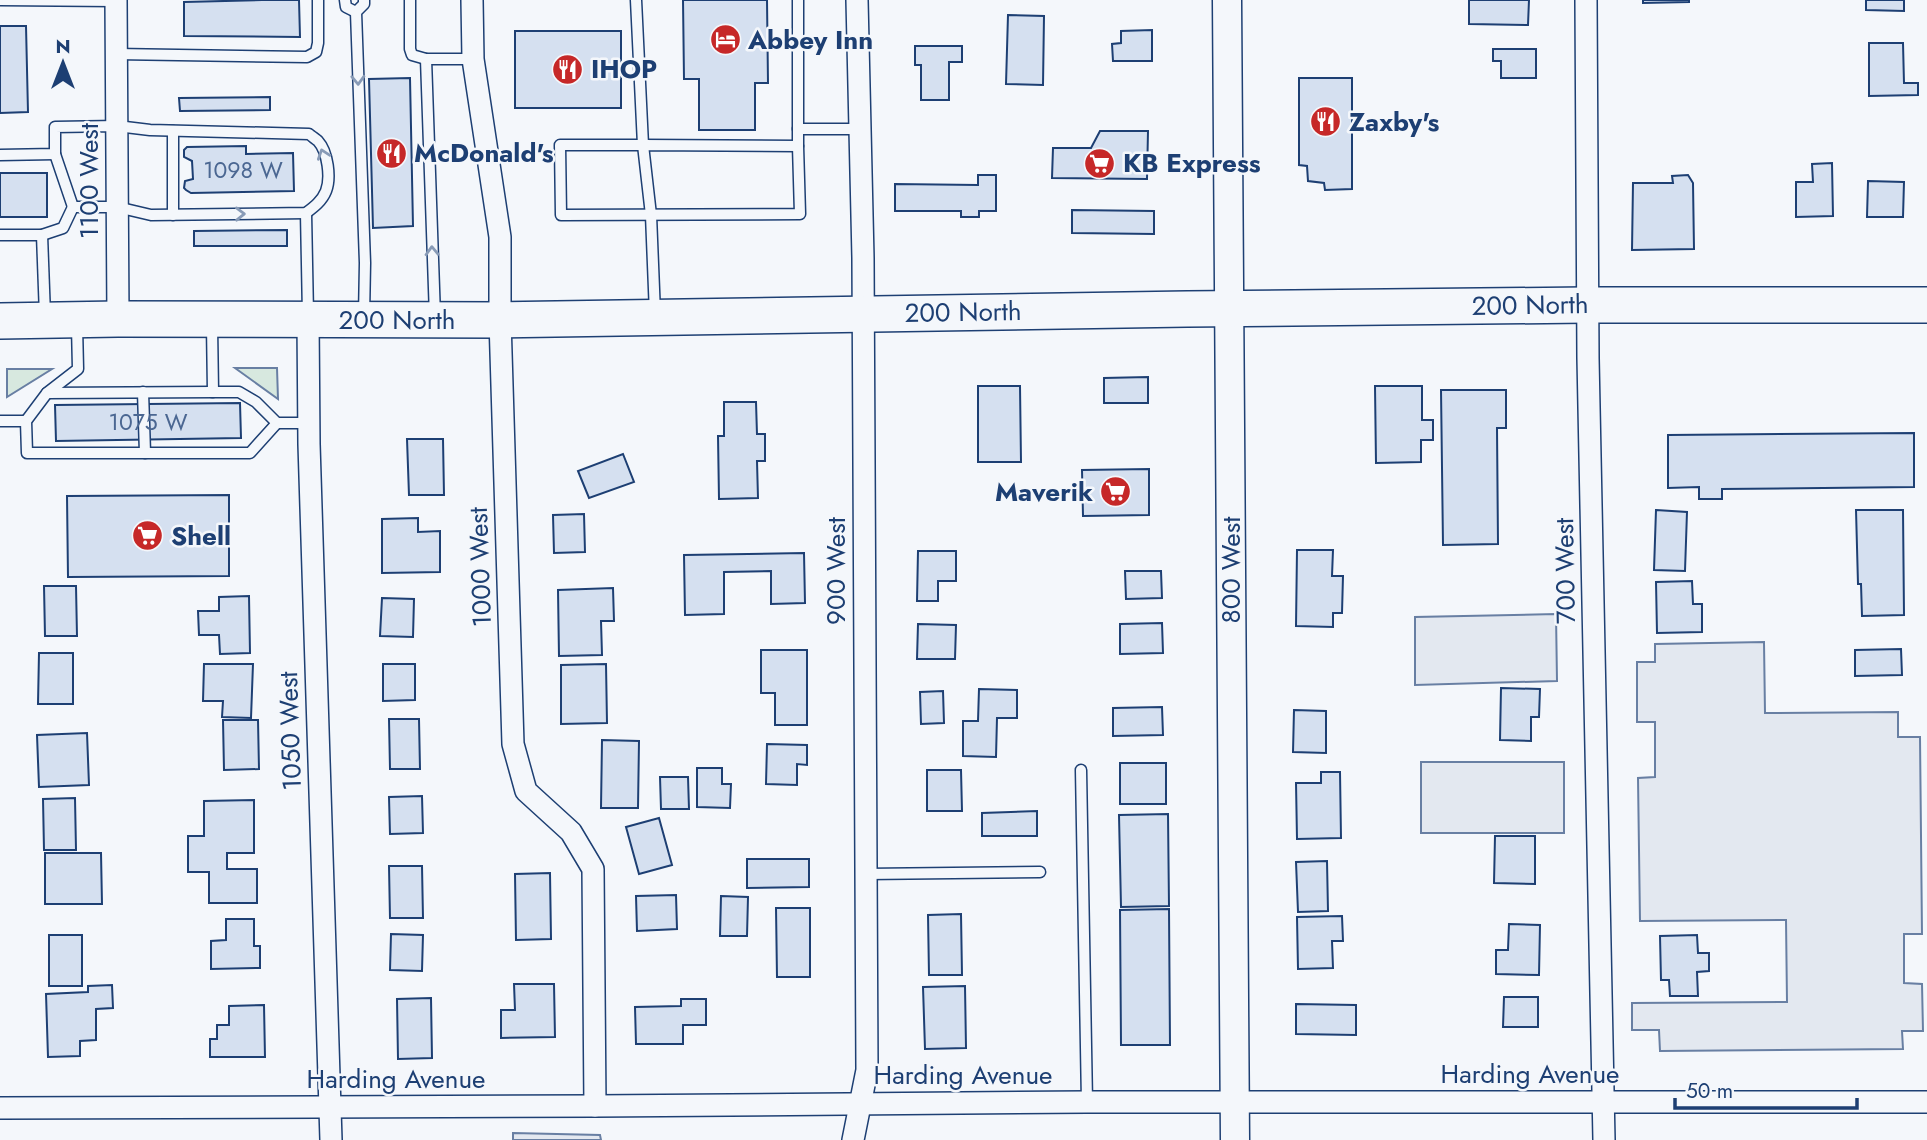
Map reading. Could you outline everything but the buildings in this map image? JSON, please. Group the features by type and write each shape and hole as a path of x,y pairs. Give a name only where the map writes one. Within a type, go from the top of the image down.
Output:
{"main road":[{"name":"200 North","path":"0,321 500,320 1229,308 1927,305"}],"street":[{"name":"1100 West","path":"116,0 118,319"},
{"name":"1000 West","path":"472,0 473,59 500,237 500,320 513,744 526,791 571,832 593,869 594,1106"},
{"name":"900 West","path":"853,1140 867,1070 863,313 857,0"},
{"name":"800 West","path":"1227,0 1235,1140"},
{"name":"700 West","path":"1586,0 1587,305 1604,1140"},
{"name":"1050 West","path":"308,320 331,1140"},
{"name":"Harding Avenue","path":"0,1108 1087,1102 1927,1102"}],"lane":[{"path":"0,0 116,0"},
{"path":"116,54 307,57 316,52 318,43 318,0"},
{"path":"345,0 346,6 356,12"},
{"path":"356,12 364,5 364,0"},
{"path":"410,0 412,55 426,59 473,59"},
{"path":"636,0 643,145 651,215 655,317"},
{"path":"798,0 800,214 561,215 559,145 799,146"},
{"path":"356,12 365,264 364,320"},
{"path":"426,59 435,320"},
{"path":"0,235 41,235 63,228 73,207 55,154 55,127 117,126 173,131 309,134 318,140 324,150 328,171 326,190 318,203 306,213 151,215 117,207 73,207"},
{"path":"799,129 860,129"},
{"path":"173,131 173,215"},
{"path":"0,155 55,154"},
{"path":"306,213 308,320"},
{"path":"41,235 61,319 78,369 47,393 26,421 27,453 250,453 277,423"},
{"path":"212,319 213,392"},
{"path":"143,392 145,453"},
{"path":"47,393 239,392 256,402 277,423 309,423"},
{"path":"0,421 26,421"},
{"path":"1081,770 1087,1102"},
{"path":"866,874 1040,872"}],"shaded area":[{"path":"235,368 277,368 278,399"},
{"path":"7,369 52,369 7,397"},
{"path":"1556,614 1557,681 1415,685 1415,617"},
{"path":"1764,642 1765,713 1898,712 1898,737 1920,737 1922,934 1904,934 1904,983 1922,984 1923,1031 1902,1031 1903,1049 1660,1051 1659,1030 1632,1030 1632,1003 1787,1002 1786,920 1640,921 1638,778 1655,777 1655,722 1637,722 1637,662 1655,662 1655,644"},
{"path":"1421,762 1564,762 1564,833 1421,833"},
{"path":"513,1133 600,1135 601,1140 513,1140"}],"place":[{"name":"Abbey Inn","path":"725,40"},
{"name":"IHOP","path":"568,69"},
{"name":"Zaxby's","path":"1326,122"},
{"name":"McDonald's","path":"391,153"},
{"name":"KB Express","path":"1100,163"},
{"name":"Maverik","path":"1116,492"},
{"name":"Shell","path":"148,536"}]}
